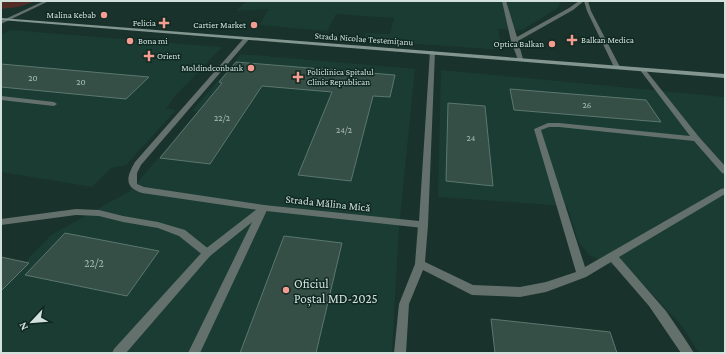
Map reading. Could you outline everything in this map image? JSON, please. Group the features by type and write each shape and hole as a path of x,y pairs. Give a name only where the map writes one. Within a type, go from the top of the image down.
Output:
{"main road":[{"name":"Strada Nicolae Testemițanu","path":"1,18 725,76"}],"street":[{"path":"1,23 47,1"},
{"path":"504,1 520,59"},
{"path":"514,41 571,9 582,1"},
{"path":"586,1 588,10 616,67"},
{"name":"Strada Mălina Mică","path":"248,38 138,164 133,172 133,186 142,190 264,208 423,225"},
{"path":"400,353 404,304 420,264 432,52"},
{"path":"642,69 696,139 725,171"},
{"path":"1,98 54,104"},
{"path":"582,274 537,129 548,125 559,125 696,139"},
{"path":"713,158 725,159"},
{"path":"420,264 472,290 520,292 546,287 582,274 725,190"},
{"path":"118,353 207,253 264,208"},
{"path":"194,353 264,208"},
{"path":"1,222 76,212 99,213 158,225 182,233 207,253"},
{"path":"612,256 643,288 670,324 688,353"}],"shaded area":[{"path":"1,1 36,1 18,7 1,9"},
{"path":"246,1 561,1 558,8 522,30 498,29 502,50 364,40 366,33 390,34 394,18 336,14 327,31 259,25 269,9 236,11"},
{"path":"10,30 222,47 173,98 166,108 176,110 126,165 111,168 92,187 1,172 1,35"},
{"path":"241,54 415,69 399,228 392,353 1,353 1,287 51,235 130,191 197,112 192,111"},
{"path":"441,70 725,97 725,353 699,353 681,325 636,277 589,255 578,241 567,206 438,197"}],"building":[{"path":"236,62 395,75 390,97 373,96 351,181 298,175 332,92 262,86 210,164 160,158 222,83 219,82"},
{"path":"1,64 149,77 126,99 1,87"},
{"path":"510,89 646,100 661,122 514,110"},
{"path":"448,103 485,106 493,186 446,181"},
{"path":"65,233 159,251 127,296 25,275"},
{"path":"284,236 342,243 316,353 240,353"},
{"path":"1,257 29,263 1,291"},
{"path":"491,319 610,332 617,353 495,353"}],"place":[{"name":"Malina Kebab","path":"104,15"},
{"name":"Felicia","path":"164,23"},
{"name":"Cartier Market","path":"254,25"},
{"name":"Balkan Medica","path":"572,40"},
{"name":"Bona mi","path":"130,41"},
{"name":"Optica Balkan","path":"552,44"},
{"name":"Orient","path":"149,56"},
{"name":"Moldindconbank","path":"251,68"},
{"name":"Policlinica Spitalul Clinic Republican","path":"298,77"},
{"name":"Oficiul Poștal MD-2025","path":"286,290"}]}
